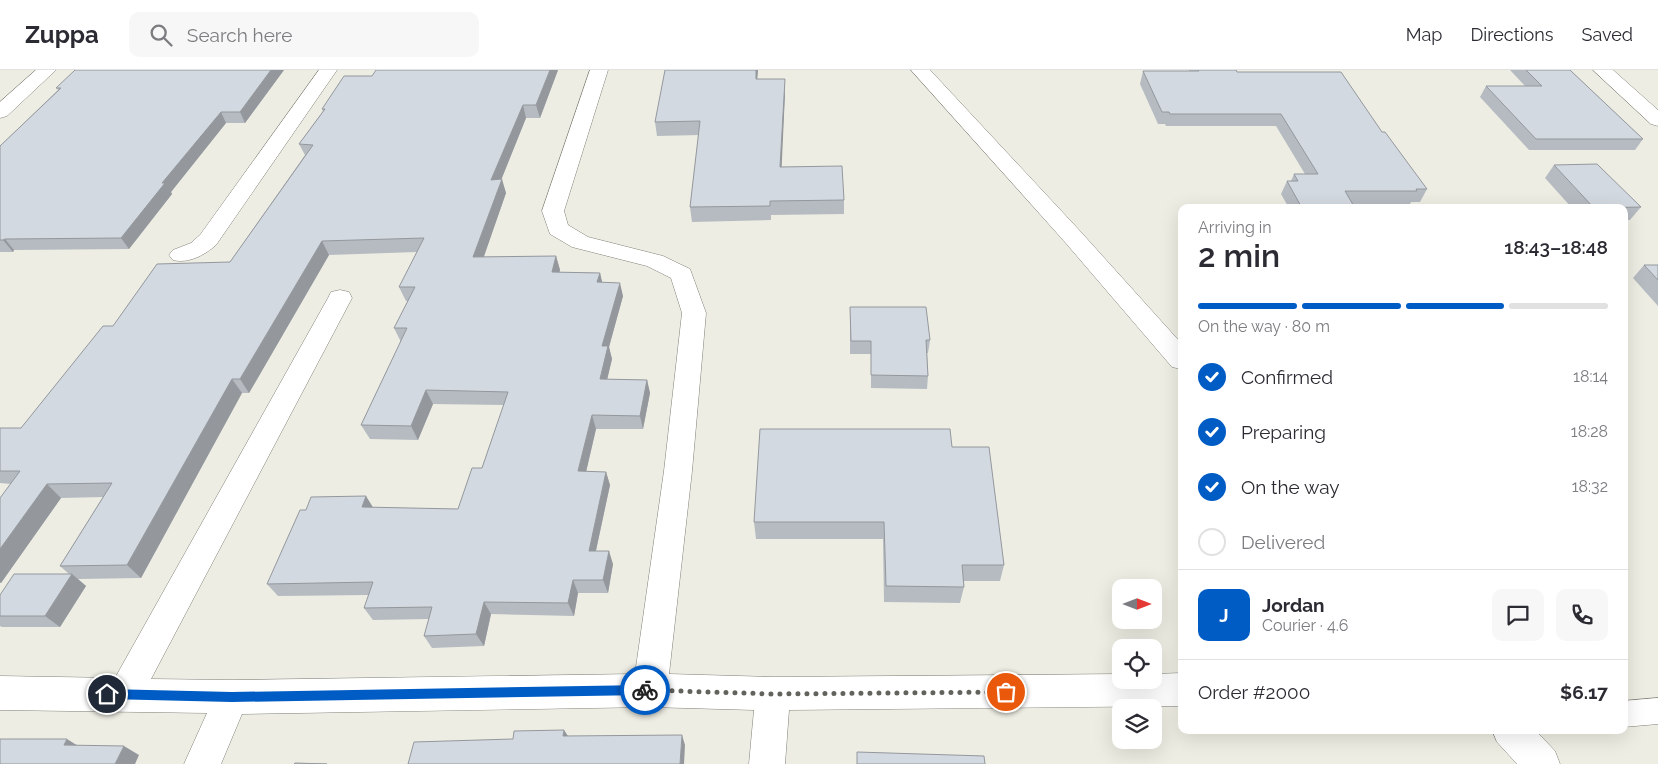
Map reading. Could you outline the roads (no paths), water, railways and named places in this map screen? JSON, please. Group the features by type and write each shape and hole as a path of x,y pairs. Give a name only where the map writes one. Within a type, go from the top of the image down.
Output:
{"street":[{"path":"0,112 47,70"},
{"path":"181,255 199,248 208,240 328,70"},
{"path":"599,70 553,211 558,229 580,242 655,262 682,274 694,312 678,470 650,690"},
{"path":"920,70 1072,236 1178,357"},
{"path":"1602,70 1658,120"},
{"path":"125,694 340,298"},
{"path":"0,693 232,697 650,690 773,694 1178,690"},
{"path":"767,764 773,694"},
{"path":"202,764 232,697"},
{"path":"1514,734 1542,764"}],"lane":[{"path":"1628,714 1658,711"}]}
